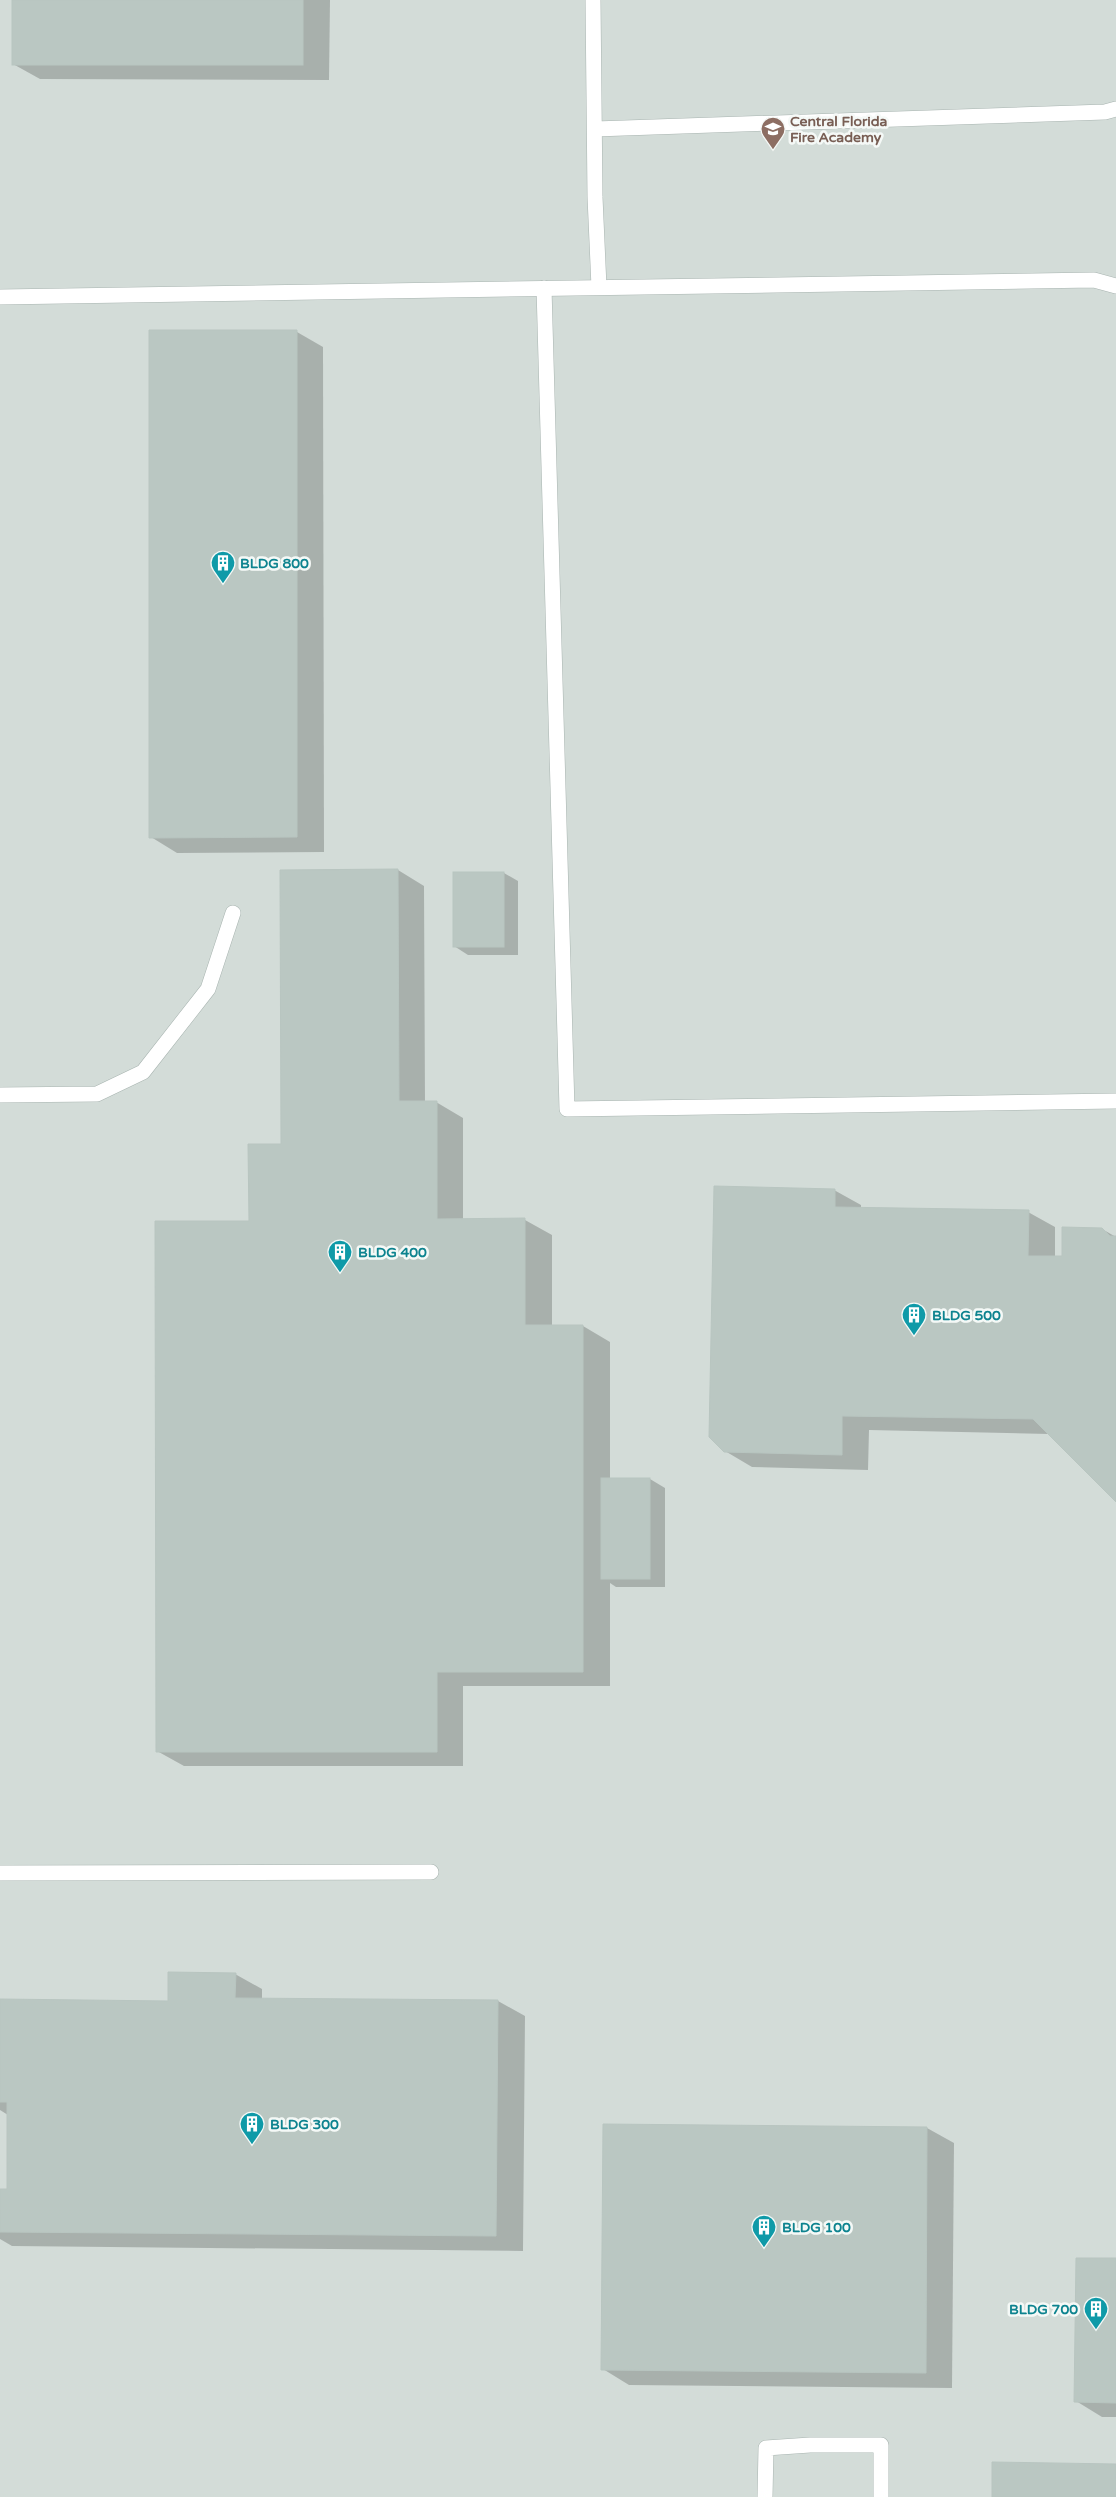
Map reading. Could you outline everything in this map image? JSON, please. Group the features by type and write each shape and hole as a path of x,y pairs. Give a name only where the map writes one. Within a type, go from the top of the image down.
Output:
{"lane":[{"path":"593,0 599,287"},
{"path":"595,129 1020,116 1105,112 1116,109"},
{"path":"0,297 1094,280 1116,286"},
{"path":"544,288 567,1108 1116,1101"},
{"path":"0,1095 97,1094 143,1072 208,989 233,913"},
{"path":"0,1873 430,1872"},
{"path":"766,2497 766,2448 810,2445 881,2446 882,2497"}],"shaded area":[{"path":"0,0 1116,0 1116,2497 0,2497"}],"building":[{"path":"12,0 303,0 303,65 12,65"},
{"name":"BLDG 800","path":"149,330 297,330 297,837 149,838"},
{"name":"BLDG 400","path":"398,869 399,1101 437,1101 437,1219 525,1218 525,1325 583,1325 583,1672 437,1672 437,1752 156,1752 155,1221 249,1221 248,1144 281,1144 280,870"},
{"path":"453,872 504,872 504,947 453,947"},
{"name":"BLDG 500","path":"714,1186 835,1189 835,1207 1029,1210 1028,1256 1062,1256 1062,1227 1102,1228 1110,1236 1116,1236 1116,1502 1033,1419 842,1416 842,1455 724,1452 709,1437"},
{"path":"601,1478 650,1478 650,1579 601,1579"},
{"name":"BLDG 300","path":"168,1972 236,1973 235,1998 498,2000 496,2236 0,2232 0,2189 7,2189 7,2102 0,2102 0,1999 168,2001"},
{"name":"BLDG 100","path":"603,2124 927,2127 926,2373 601,2370"},
{"name":"BLDG 700","path":"1076,2258 1116,2258 1116,2403 1074,2402"},
{"path":"992,2462 1116,2464 1116,2497 992,2497"}],"place":[{"name":"Central Florida Fire Academy","path":"773,150"},
{"name":"BLDG 800","path":"223,584"},
{"name":"BLDG 400","path":"340,1273"},
{"name":"BLDG 500","path":"914,1336"},
{"name":"BLDG 300","path":"252,2145"},
{"name":"BLDG 100","path":"764,2248"},
{"name":"BLDG 700","path":"1096,2330"}]}
